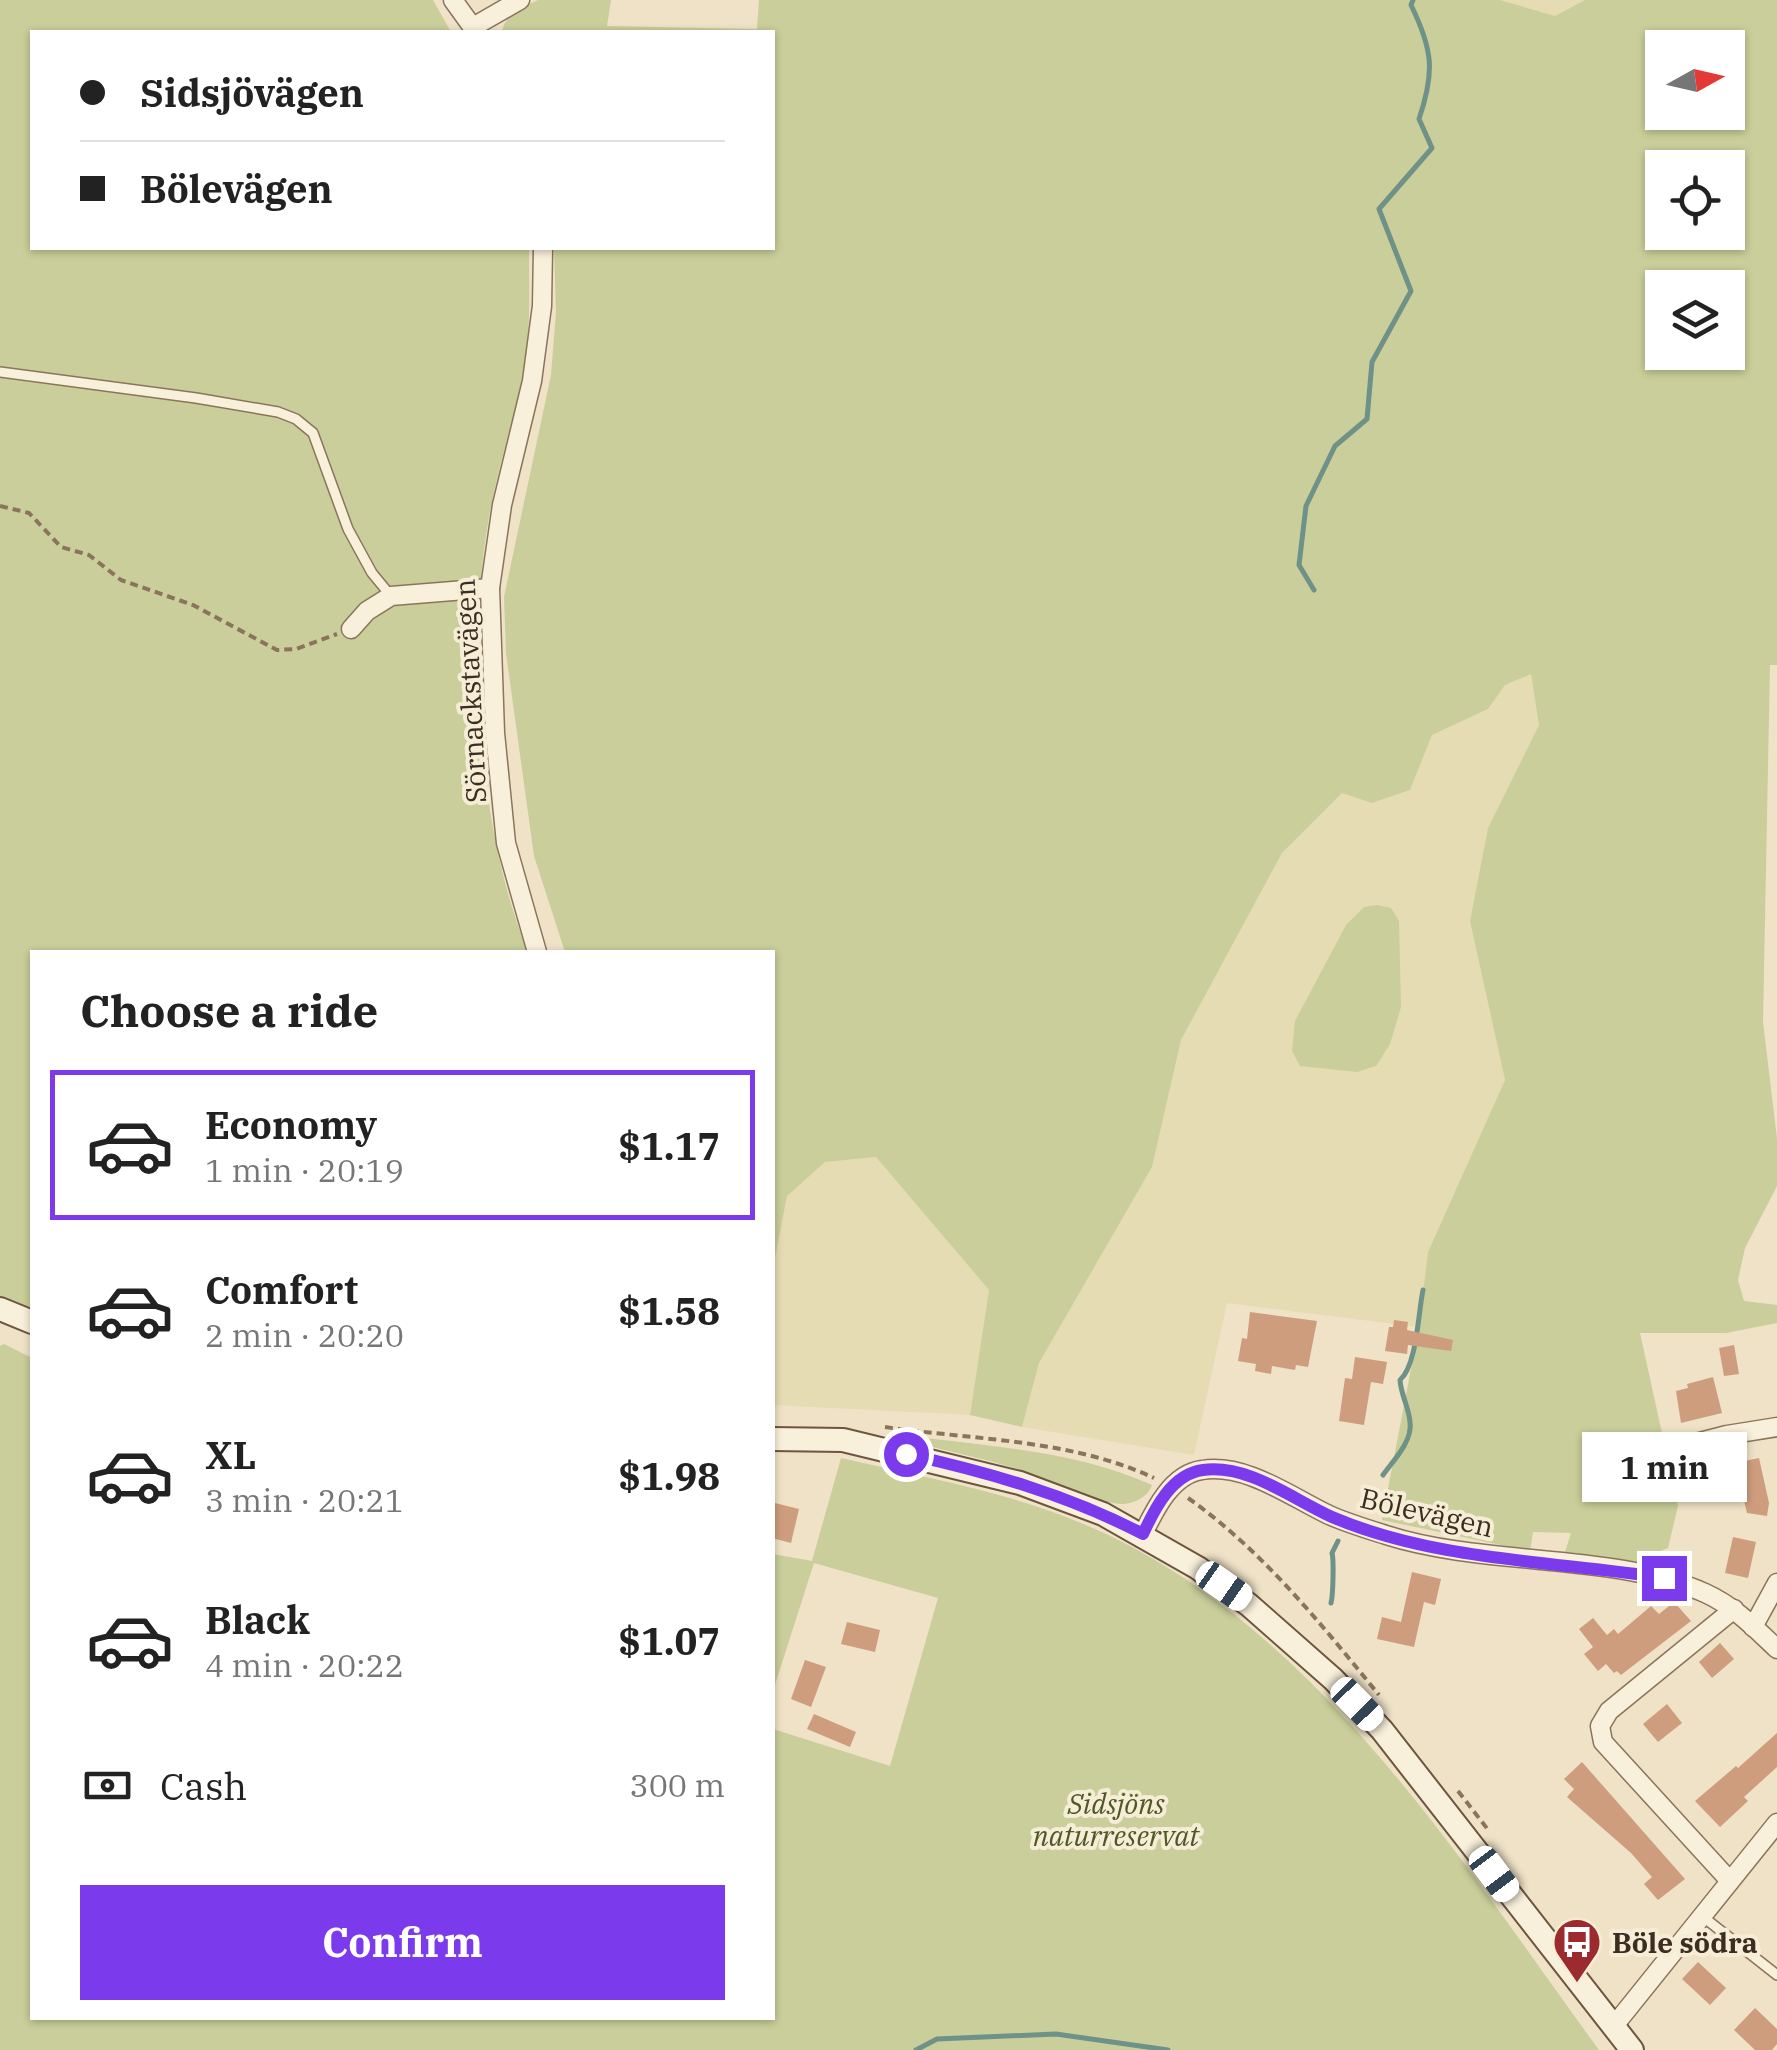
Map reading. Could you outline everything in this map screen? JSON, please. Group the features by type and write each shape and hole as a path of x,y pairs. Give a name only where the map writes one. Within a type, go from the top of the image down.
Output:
{"main road":[{"path":"0,1309 30,1321"},
{"path":"775,1438 843,1440 1020,1483 1104,1514 1143,1534 1249,1604 1333,1678 1382,1730 1632,2050"}],"street":[{"path":"453,0 474,30 520,0"},
{"name":"Sörnackstavägen","path":"536,950 506,843 495,733 490,588 502,505 532,380 542,306 542,250"},
{"path":"351,629 367,611 391,596 490,588"},
{"path":"1669,1450 1777,1427"},
{"name":"Bölevägen","path":"1143,1534 1171,1486 1187,1474 1230,1470 1332,1517 1397,1539 1506,1558 1664,1578 1734,1609 1777,1649"},
{"path":"1753,1626 1777,1582"},
{"path":"1730,1881 1602,1742 1600,1726 1608,1711 1734,1609"},
{"path":"1614,2027 1777,1823"}],"lane":[{"path":"0,372 196,398 278,412 296,419 313,433 348,529 372,573 391,596"},
{"path":"1702,1916 1777,1976"}],"path":[{"path":"0,506 29,513 60,546 89,555 122,580 193,605 277,650 296,649 351,629"},
{"path":"880,1427 1070,1451 1132,1468 1157,1480"}],"shaded area":[{"path":"1500,0 1585,0 1555,16"},
{"path":"1531,673 1539,725 1488,828 1470,921 1505,1080 1428,1252 1419,1327 1227,1303 1194,1455 1022,1427 1039,1363 1152,1167 1181,1040 1282,853 1342,793 1372,803 1410,790 1432,735 1488,709 1505,685"},
{"path":"876,1157 989,1290 970,1415 775,1405 775,1259 787,1196 825,1162"}],"green space":[{"path":"0,0 433,0 450,30 30,30 30,250 529,250 526,354 489,517 478,622 481,737 488,795 511,904 527,950 30,950 30,1307 0,1296"},
{"path":"538,0 611,0 607,26 757,29 759,0 1500,0 1555,16 1585,0 1777,0 1777,665 1770,665 1763,1022 1777,1139 1777,1186 1745,1248 1738,1280 1744,1301 1777,1305 1777,1323 1726,1333 1640,1333 1678,1506 1668,1548 1650,1555 1646,1567 1565,1552 1571,1533 1533,1532 1530,1551 1382,1520 1419,1327 1428,1252 1505,1080 1470,921 1488,828 1539,725 1531,674 1505,685 1488,709 1432,735 1410,790 1372,803 1342,793 1282,853 1181,1040 1152,1167 1039,1363 1022,1427 970,1415 989,1290 876,1157 825,1162 787,1196 775,1259 775,950 564,950 534,856 506,653 504,597 551,375 556,312 554,250 775,250 775,30 503,30 510,16"},
{"path":"1364,907 1391,908 1399,921 1401,1007 1390,1044 1376,1066 1357,1072 1300,1066 1292,1051 1295,1021 1346,925"},
{"name":"Sidsjöns naturreservat","path":"4,1344 30,1357 30,2020 775,2020 775,1730 890,1766 938,1598 814,1563 775,1685 775,1554 812,1561 841,1458 970,1488 1065,1516 1175,1572 1248,1626 1316,1688 1379,1756 1493,1902 1599,2050 0,2050 0,1346"},
{"path":"895,1434 1059,1456 1152,1485 1135,1501 1110,1503 1015,1468"}],"building":[{"path":"1250,1312 1317,1321 1308,1367 1296,1365 1295,1370 1272,1366 1271,1374 1255,1371 1256,1364 1238,1361 1242,1338 1247,1339"},
{"path":"1394,1320 1408,1322 1407,1330 1453,1340 1451,1351 1408,1345 1407,1354 1385,1351"},
{"path":"1734,1345 1739,1374 1724,1376 1719,1348"},
{"path":"1355,1357 1387,1362 1383,1384 1371,1382 1364,1425 1339,1421 1345,1378 1352,1379"},
{"path":"1713,1377 1722,1413 1681,1423 1676,1391"},
{"path":"1759,1458 1769,1503 1767,1516 1747,1513 1735,1463"},
{"path":"775,1503 799,1509 791,1543 775,1539"},
{"path":"1733,1537 1756,1542 1748,1578 1725,1573"},
{"path":"1412,1572 1441,1579 1435,1605 1424,1602 1414,1647 1377,1639 1382,1617 1401,1622"},
{"path":"1674,1602 1691,1621 1621,1675 1606,1664 1598,1671 1584,1654 1593,1647 1579,1629 1593,1618 1607,1635 1614,1629 1618,1634 1651,1606 1659,1614"},
{"path":"847,1622 880,1630 875,1652 841,1644"},
{"path":"1720,1643 1734,1659 1712,1678 1699,1662"},
{"path":"805,1660 826,1667 811,1707 791,1699"},
{"path":"1667,1704 1682,1723 1658,1742 1643,1724"},
{"path":"814,1714 856,1732 850,1747 807,1729"},
{"path":"1777,1733 1777,1767 1744,1797 1748,1801 1720,1827 1695,1801"},
{"path":"1582,1762 1685,1879 1658,1900 1644,1884 1652,1877 1631,1853 1567,1797 1574,1789 1564,1779"},
{"path":"1698,1962 1726,1988 1710,2005 1682,1979"},
{"path":"1755,2008 1777,2029 1777,2044 1772,2050 1755,2050 1734,2030"}],"waterway":[{"path":"1314,590 1299,565 1306,506 1335,446 1367,419 1372,362 1411,291 1379,209 1432,148 1419,119 1428,88 1429,61 1424,35 1411,5 1413,0"},
{"path":"1383,1475 1410,1429 1400,1380 1410,1363 1423,1290"},
{"path":"1331,1603 1332,1553 1338,1541"},
{"path":"916,2050 937,2039 1056,2034 1168,2050"}],"place":[{"name":"Böle södra","path":"1577,1984"}],"route":[{"path":"906,1454 1020,1483 1104,1514 1143,1534 1171,1486 1187,1474 1230,1470 1332,1517 1397,1539 1506,1558 1664,1578"}]}
